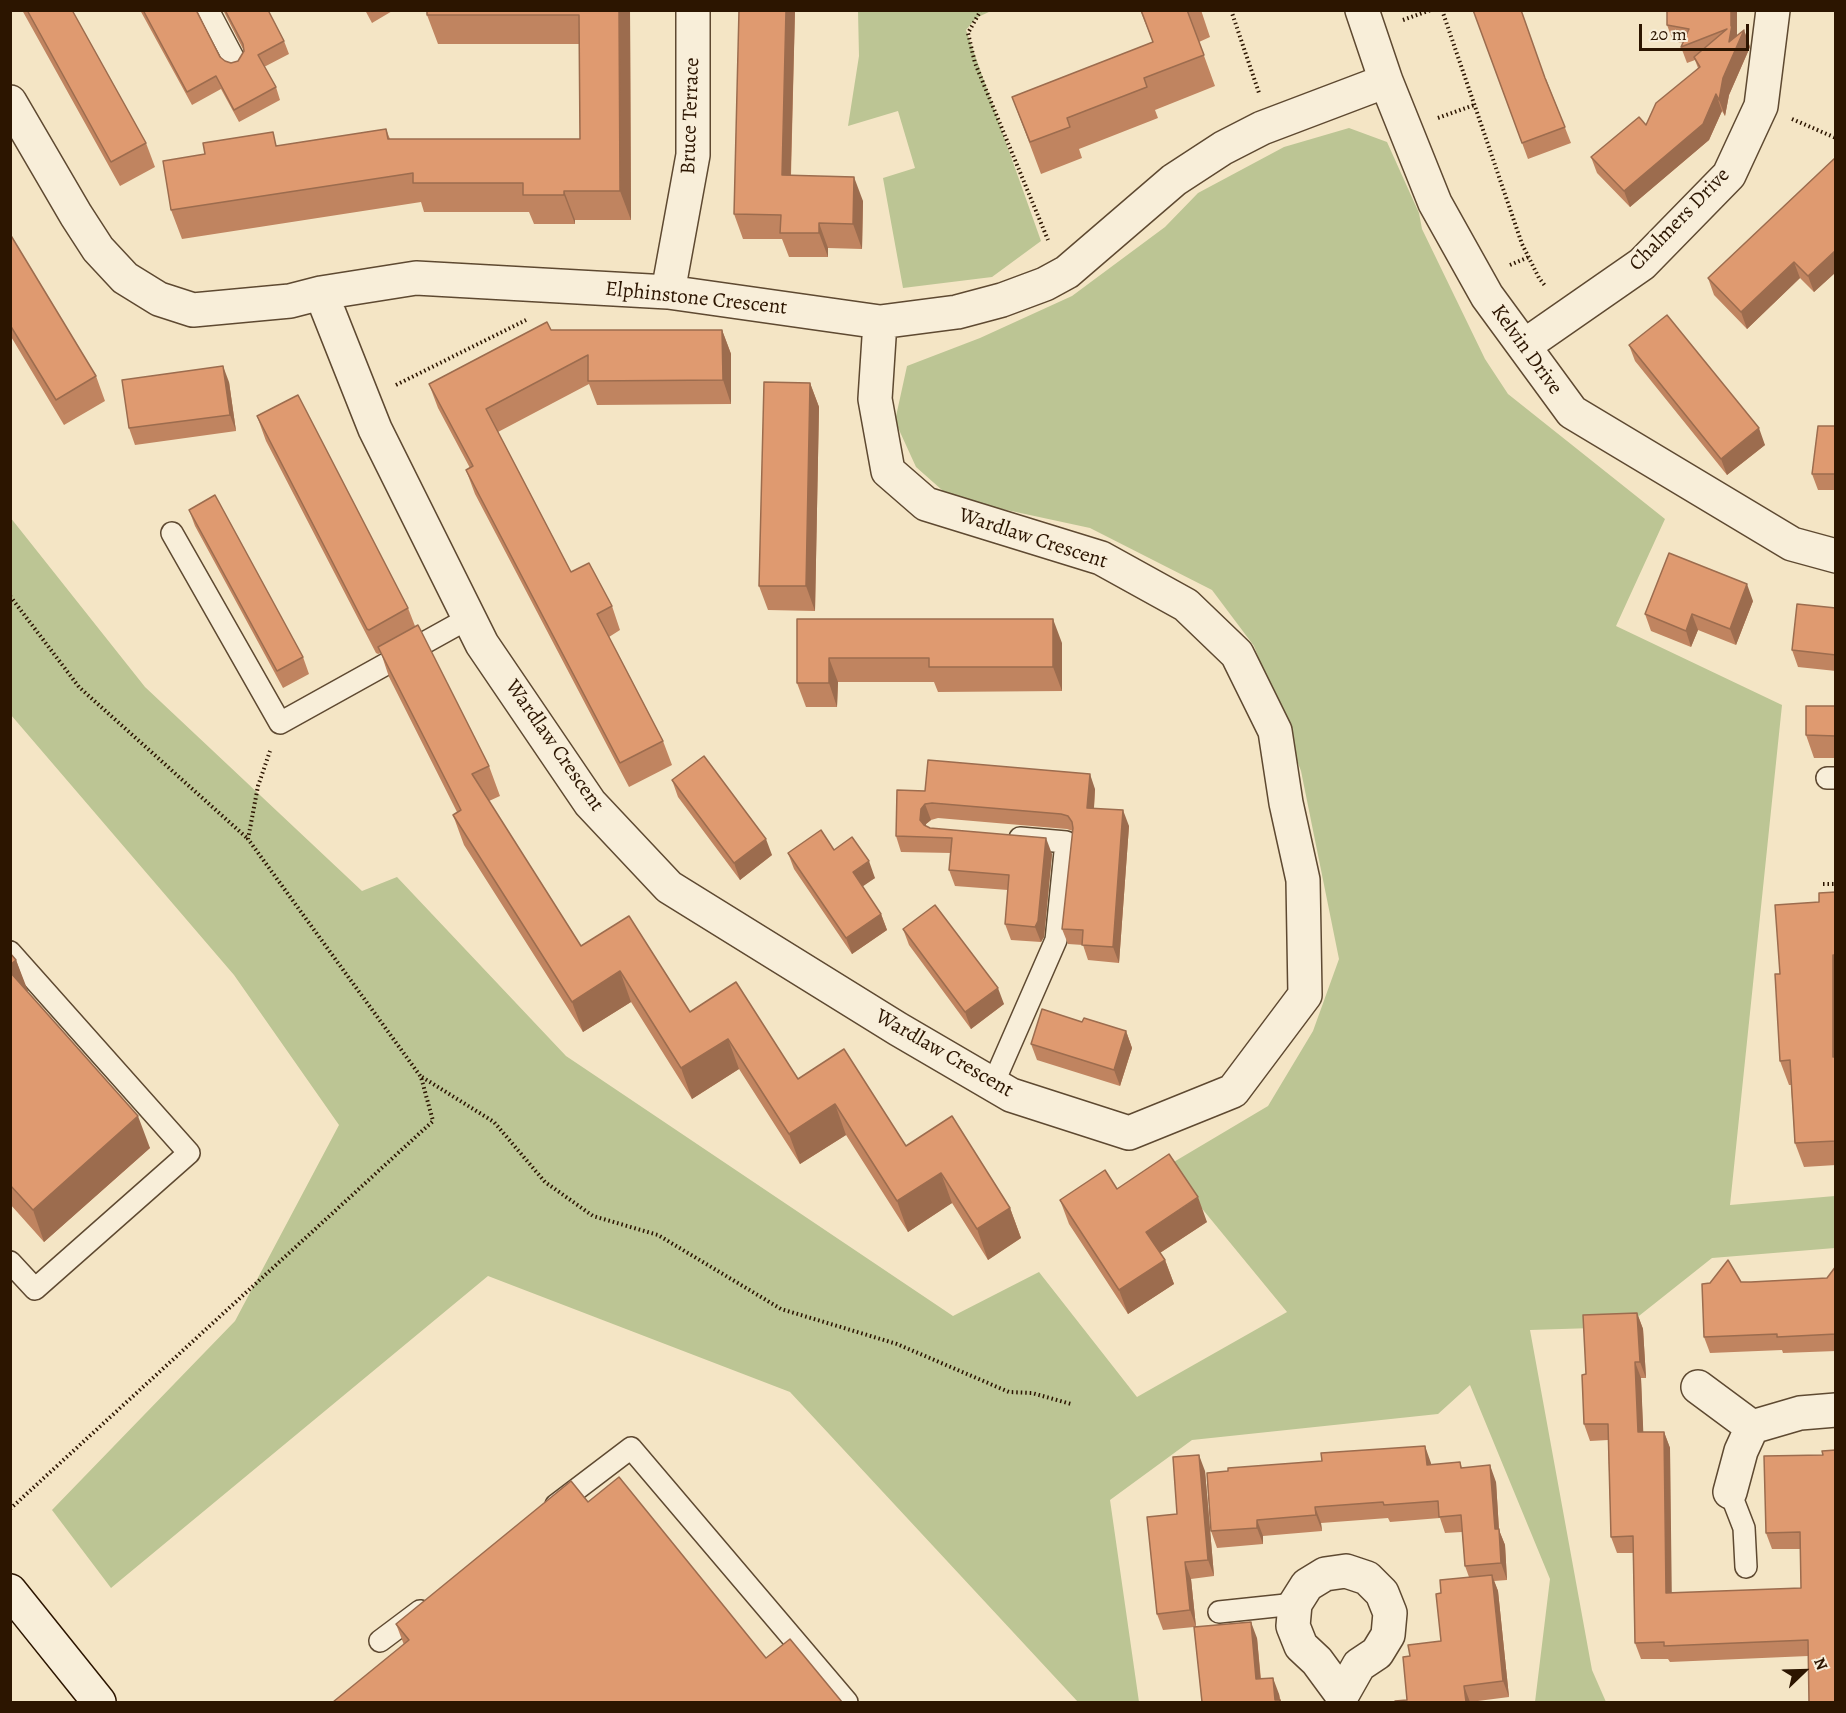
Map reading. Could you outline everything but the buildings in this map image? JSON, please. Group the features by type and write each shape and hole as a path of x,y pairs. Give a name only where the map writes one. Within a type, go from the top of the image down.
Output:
{"street":[{"name":"Bruce Terrace","path":"668,292 693,155 693,10"},
{"name":"Kelvin Drive","path":"1362,10 1386,81 1435,203 1487,296 1572,411 1792,544 1836,555"},
{"name":"Chalmers Drive","path":"1524,346 1641,264 1730,175 1761,106 1773,10"},
{"name":"Elphinstone Crescent","path":"10,102 98,249 125,278 159,299 193,310 290,301 321,293 416,278 668,292 880,322 957,312 1002,300 1045,284 1062,274 1174,180 1223,148 1272,123 1386,81"},
{"name":"Wardlaw Crescent","path":"321,293 375,429 482,644 590,803 669,886 898,1029 1011,1095 1129,1133 1233,1091 1305,995 1303,880 1286,803 1275,731 1238,654 1186,605 1101,558 926,504 888,471 875,399 880,322"},
{"path":"1698,1387 1752,1427"},
{"path":"1730,1492 1741,1451 1752,1427 1800,1413 1836,1410"},
{"path":"1346,1570 1367,1578 1382,1593 1390,1613 1388,1635 1377,1653 1359,1665 1343,1699 1317,1661 1301,1646 1293,1626 1295,1604 1307,1586 1325,1574 1346,1570"},
{"path":"10,1591 99,1702"}],"lane":[{"path":"208,10 236,63"},
{"path":"172,533 280,723 469,618"},
{"path":"993,1084 1056,940 1066,842 996,836"},
{"path":"10,952 189,1153 35,1289 10,1262"},
{"path":"538,1520 631,1448 848,1702"},
{"path":"1730,1492 1744,1528 1746,1567"},
{"path":"380,1641 436,1598"},
{"path":"1219,1612 1295,1604"}],"path":[{"path":"981,10 968,33 975,63 1062,274"},
{"path":"1231,10 1262,103"},
{"path":"1442,10 1522,244 1539,278 1566,316"},
{"path":"1761,106 1836,138"},
{"path":"364,401 530,319"},
{"path":"10,596 79,687 248,839 421,1077 433,1121 10,1509"},
{"path":"248,839 258,786 280,723"},
{"path":"1823,884 1836,884"},
{"path":"421,1077 494,1122 545,1182 593,1216 658,1235 781,1309 897,1344 1010,1392 1032,1393 1071,1404"}],"green space":[{"path":"858,11 991,11 976,18 966,30 1041,241 992,277 903,288 883,178 915,168 898,111 848,126 859,56"},
{"path":"1349,128 1387,142 1419,213 1422,229 1485,359 1508,394 1665,519 1616,626 1782,705 1730,1205 1835,1196 1835,1248 1712,1258 1625,1327 1530,1330 1592,1670 1606,1702 1535,1702 1550,1579 1470,1385 1438,1414 1192,1440 1110,1500 1139,1702 1078,1702 790,1392 488,1276 111,1588 52,1510 235,1321 339,1125 234,975 11,715 10,517 145,687 362,891 397,877 566,1056 953,1316 1039,1272 1137,1397 1287,1312 1167,1166 1268,1106 1313,1031 1339,959 1301,771 1254,646 1212,590 1090,528 951,498 916,467 895,421 907,366 980,338 1072,296 1165,227 1198,193 1284,147"}]}
